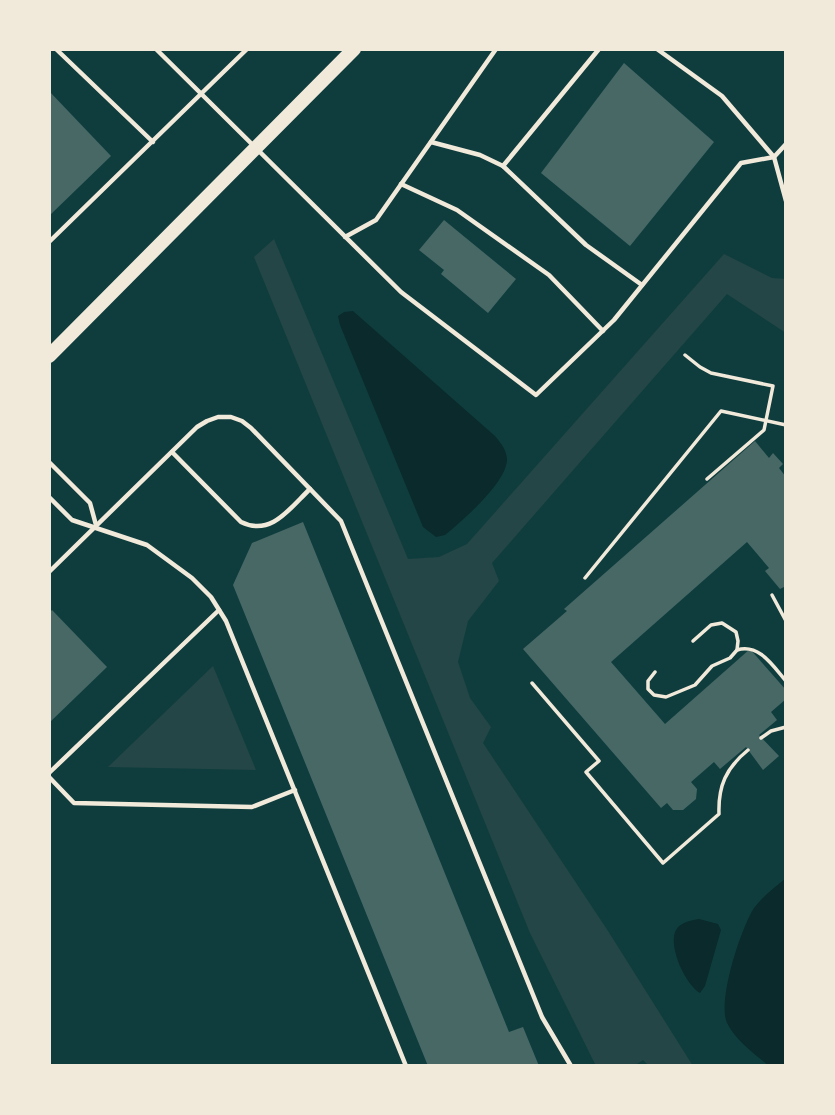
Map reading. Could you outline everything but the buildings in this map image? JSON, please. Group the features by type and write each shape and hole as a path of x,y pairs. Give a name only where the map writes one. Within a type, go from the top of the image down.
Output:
{"main road":[{"path":"49,356 354,49"}],"lane":[{"path":"57,49 153,142"},
{"path":"156,49 401,292 536,394 603,331 741,163 774,158 786,145"},
{"path":"49,242 247,49"},
{"path":"345,237 376,220 496,49"},
{"path":"503,166 599,49"},
{"path":"657,49 722,96 774,158 786,201"},
{"path":"431,142 480,155 503,166 586,245 642,285"},
{"path":"401,184 457,210 549,275 603,331"},
{"path":"49,572 207,421 230,417 251,428 341,521 542,1017 570,1066"},
{"path":"172,452 241,522 249,526 258,528 275,523 310,489"},
{"path":"49,462 90,503 96,526"},
{"path":"49,497 72,520 147,545 192,578 211,597 226,621 406,1066"},
{"path":"219,610 49,775 74,803 252,807 295,790"}],"path":[{"path":"685,355 700,368 711,373 773,386 764,429 707,479"},
{"path":"585,578 720,411 786,425"},
{"path":"772,595 786,621"},
{"path":"692,641 711,625 722,623 736,632 737,650"},
{"path":"655,672 648,681 648,689 654,695 672,696 695,685 712,666 726,661 737,650 747,648 765,656 786,681"},
{"path":"532,683 599,761 586,772 663,863 719,814 720,791 725,774 734,761 748,750"},
{"path":"761,738 771,731 786,727"}],"shaded area":[{"path":"274,239 408,559 439,557 467,544 724,254 772,278 786,279 786,333 727,294 492,563 499,581 468,621 458,662 470,698 491,727 483,743 608,931 693,1066 649,1066 643,1060 634,1066 596,1066 530,933 254,257"},
{"path":"353,311 495,436 505,450 507,460 499,479 482,501 445,535 436,537 423,527 340,325 338,316"},
{"path":"213,666 256,770 108,767"},
{"path":"786,878 786,1066 769,1066 731,1030 725,1013 725,999 737,947 754,908"},
{"path":"699,919 718,924 721,930 705,986 700,993 689,982 674,948 675,932 679,926"}]}
